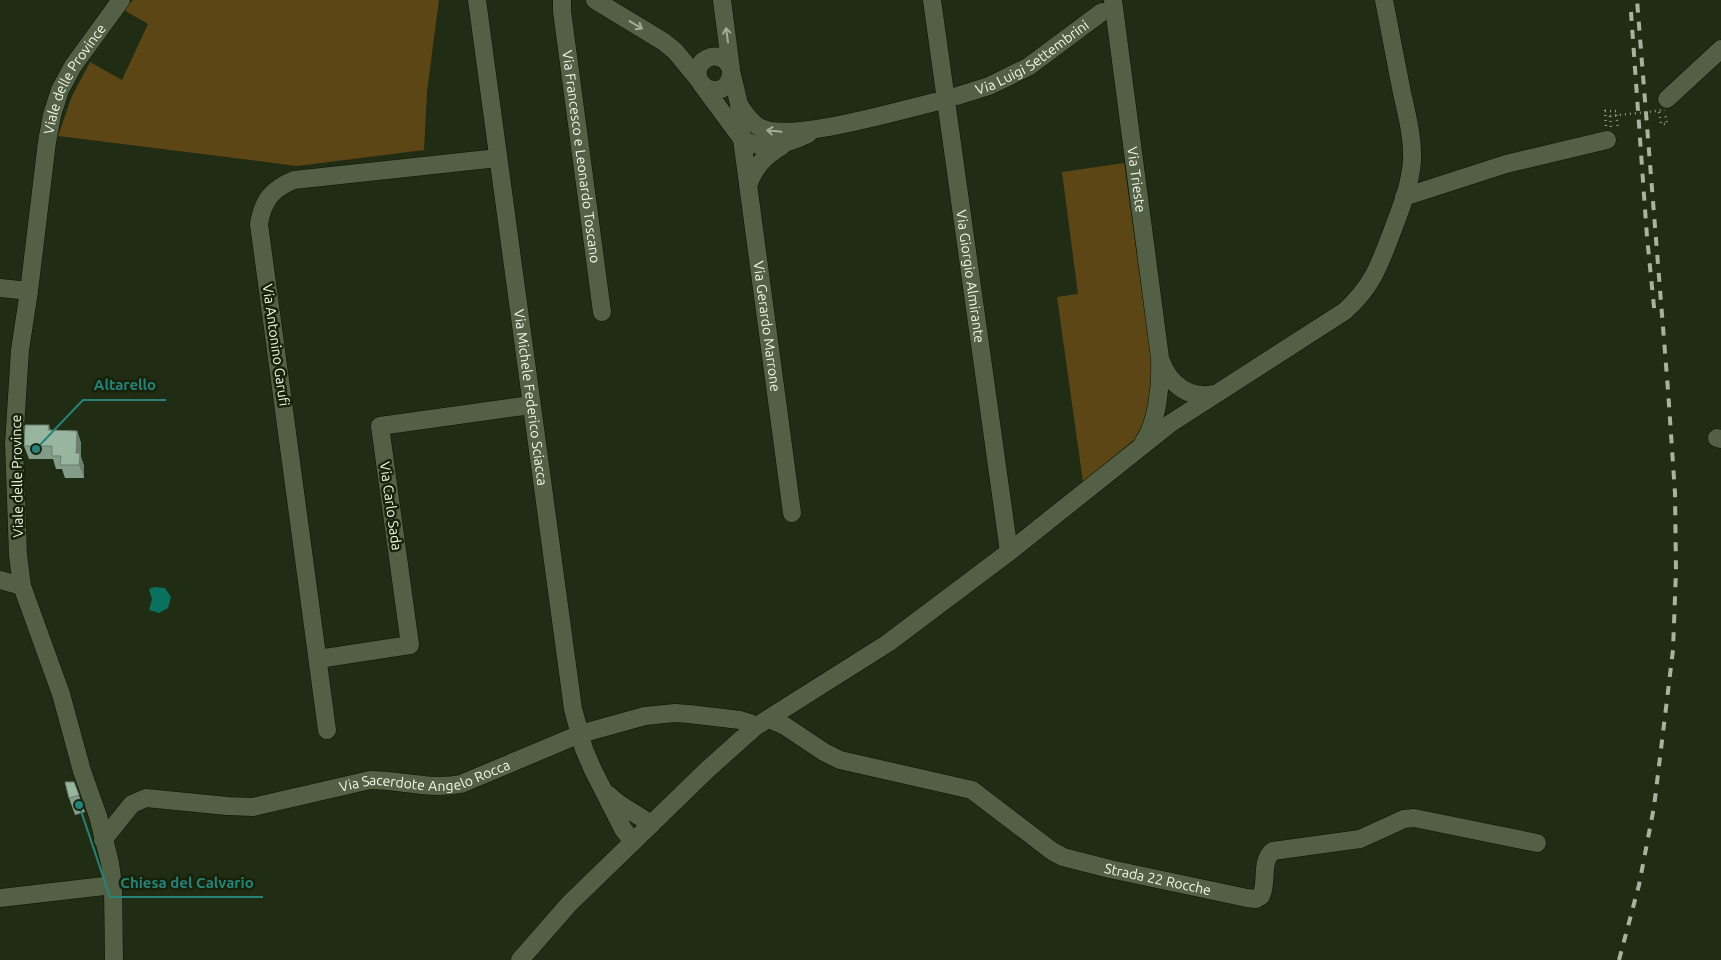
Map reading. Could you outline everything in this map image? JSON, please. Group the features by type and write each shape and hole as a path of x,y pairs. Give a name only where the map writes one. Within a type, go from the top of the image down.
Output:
{"street":[{"name":"Viale delle Province","path":"114,960 113,885 110,863 98,816 82,771 61,694 22,586 18,555 14,444 20,350 52,115 60,90 73,66 118,0"},
{"name":"Via Michele Federico Sciacca","path":"476,0 573,709 593,770 604,789"},
{"name":"Via Francesco e Leonardo Toscano","path":"562,0 602,312"},
{"path":"594,0 664,42 675,51 701,82 706,88 717,90 727,85 732,72 726,60 721,57 710,57 701,64 698,74 701,82 742,139 759,146 783,145"},
{"name":"Via Gerardo Marrone","path":"722,0 732,72 739,104 748,186 792,512"},
{"name":"Via Giorgio Almirante","path":"932,0 1009,552"},
{"path":"520,960 569,904 707,770 762,723 888,643 1009,552 1177,418 1345,311 1361,297 1378,269 1410,178 1412,144 1384,0"},
{"name":"Via Luigi Settembrini","path":"957,96 990,86 1028,68 1108,6"},
{"name":"Via Trieste","path":"1108,6 1160,358 1167,384"},
{"path":"1666,104 1721,49"},
{"path":"739,104 751,121 760,128 772,132 820,129 935,102"},
{"path":"748,186 756,168 768,153 820,129"},
{"path":"1404,197 1499,166 1608,140"},
{"name":"Via Antonino Garufi","path":"327,730 260,234 261,209 270,195 281,185 294,180 498,158"},
{"path":"0,288 29,291"},
{"path":"1139,449 1150,432 1167,384"},
{"path":"1167,384 1193,394 1207,396 1214,394"},
{"path":"1167,384 1162,408 1164,414 1169,418 1177,418"},
{"name":"Via Carlo Sada","path":"318,659 410,645 380,426 531,405"},
{"path":"0,580 22,586"},
{"name":"Via Sacerdote Angelo Rocca","path":"103,840 132,804 146,798 227,806 253,806 370,780 448,787 461,784 580,734 629,719 674,713 762,723"},
{"name":"Strada 22 Rocche","path":"762,723 785,726 824,752 840,760 972,790 1062,858 1247,898 1256,899 1261,896 1264,890 1266,861 1268,854 1273,851 1360,839 1404,819 1414,818 1537,843"},
{"path":"604,789 618,804 639,815 651,825"},
{"path":"604,789 623,829 633,842"},
{"path":"0,898 113,885"}],"path":[{"path":"1608,140 1605,111 1616,111 1618,129 1611,130 1610,116 1666,104"}],"shaded area":[{"path":"133,0 439,0 427,91 424,150 297,166 58,136 72,96 90,62 122,80 148,24 124,10"},
{"path":"1124,163 1153,371 1147,414 1139,433 1135,439 1083,482 1057,297 1078,294 1062,172"}],"water":[{"path":"154,587 165,588 171,597 168,608 159,613 149,610 152,599 149,589"}],"building":[{"path":"25,425 49,425 48,430 77,431 76,453 80,453 79,465 60,465 61,456 52,456 52,446 24,446"},
{"path":"65,782 74,782 79,795 69,798"}],"railway":[{"path":"1619,960 1639,885 1654,807 1673,650 1676,571 1675,493 1668,390 1637,0"},
{"path":"1631,12 1647,237 1655,317"}],"place":[{"name":"Altarello","path":"36,449"},
{"name":"Chiesa del Calvario","path":"79,805"}]}
